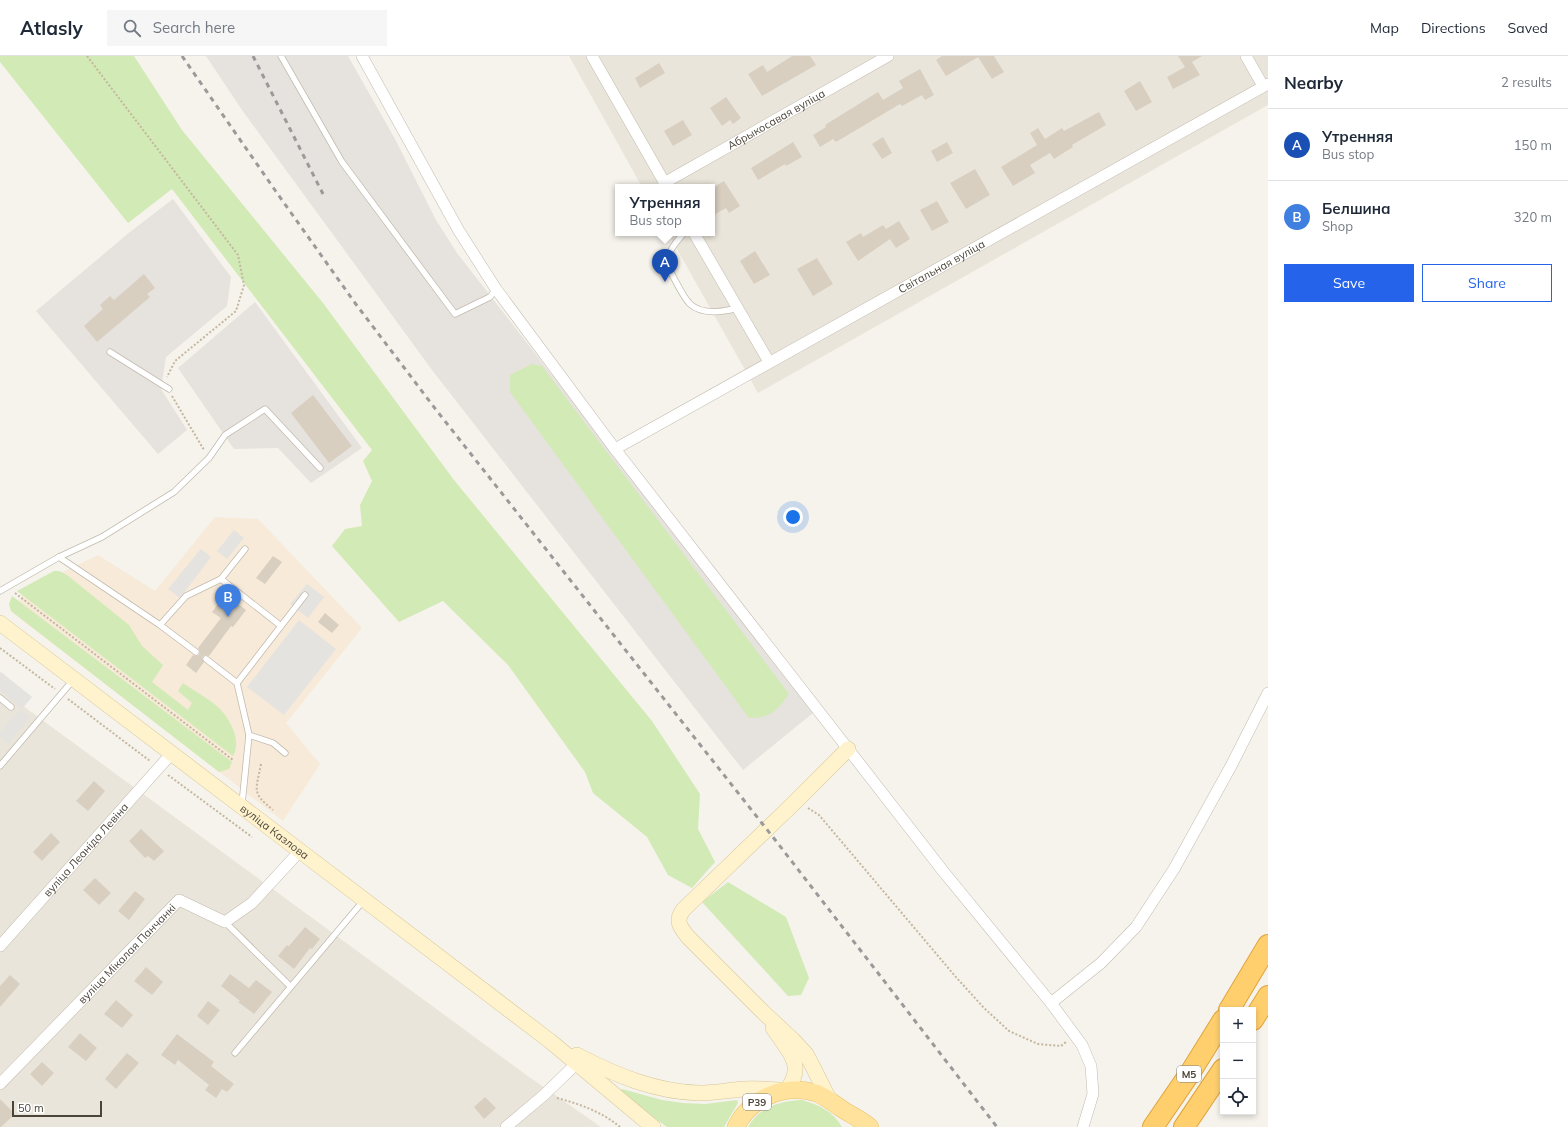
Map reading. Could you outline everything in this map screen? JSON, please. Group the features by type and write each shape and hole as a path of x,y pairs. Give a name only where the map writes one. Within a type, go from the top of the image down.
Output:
{"highway":[{"path":"1231,1007 1268,946"},
{"path":"1256,1015 1268,996"},
{"name":"М5","path":"1153,1127 1190,1073 1220,1025"},
{"name":"М5","path":"1184,1127 1220,1073"}],"main road":[{"name":"вуліца Казлова","path":"0,623 550,1041"},
{"path":"848,748 794,803 683,910 678,921 679,925 688,936 806,1054 834,1104 850,1119 854,1127"},
{"path":"550,1041 600,1068 658,1088 700,1093 745,1089 787,1090 794,1081 796,1065 763,1012"},
{"path":"550,1041 653,1127"},
{"name":"Р39","path":"736,1127 740,1118 753,1105 769,1095 787,1090 802,1090 816,1093 870,1127"}],"street":[{"path":"362,56 459,231 496,289 616,449 943,871 1051,1004 1082,1045 1091,1066 1093,1094 1083,1127"},
{"path":"592,56 664,184"},
{"name":"Абрыкосавая вуліца","path":"667,184 888,56"},
{"path":"1246,56 1266,85"},
{"name":"Світальная вуліца","path":"616,449 1266,85"},
{"path":"696,236 769,362"},
{"path":"1051,1004 1101,963 1136,927 1174,869 1231,766 1268,693"},
{"name":"вуліца Леаніда Левіна","path":"0,946 172,753"},
{"path":"225,922 252,903 300,851"},
{"name":"вуліца Мікалая Панчанкі","path":"0,1084 178,900 225,922"},
{"path":"506,1127 544,1095 577,1063"}],"lane":[{"path":"281,56 342,162 455,314 490,297 496,289"},
{"path":"682,236 670,252 667,263 688,302 708,311 725,311 738,308"},
{"path":"110,352 169,390"},
{"path":"0,591 59,557 102,537 174,492 209,458 225,436 265,409 320,468"},
{"path":"160,625 186,596 221,579 245,549"},
{"path":"59,557 160,625 196,652"},
{"path":"221,579 281,626"},
{"path":"237,683 305,595"},
{"path":"206,659 237,683 249,735 242,806"},
{"path":"0,766 74,679"},
{"path":"0,698 11,707"},
{"path":"249,735 273,743 285,753"},
{"path":"235,1053 364,900"},
{"path":"225,922 290,986"}],"path":[{"path":"87,56 238,255 244,284 236,311 175,361 165,380 169,390 209,458"},
{"path":"15,593 233,760"},
{"path":"0,648 252,837"},
{"path":"261,764 256,789 258,798 273,810"},
{"path":"794,803 801,803 819,815 955,976 984,1008 1009,1030 1038,1044 1061,1046 1075,1036"},
{"path":"544,1095 577,1103 609,1118 620,1127"}],"shaded area":[{"path":"206,56 348,56 395,139 436,220 457,253 813,713 743,770 432,370 242,110"},
{"path":"569,56 1268,56 1268,105 758,393 670,236 715,236 715,184 640,184"},
{"path":"173,199 231,277 227,306 166,357 161,389 187,430 158,454 36,311 130,232"},
{"path":"255,302 362,448 311,483 278,448 234,449 178,368"},
{"path":"215,517 258,519 362,628 286,723 320,764 283,821 13,613 25,590 98,555 155,591"},
{"path":"234,530 244,538 227,559 217,551"},
{"path":"201,549 211,557 180,598 168,589"},
{"path":"307,584 324,597 308,618 290,604"},
{"path":"299,620 336,649 284,715 247,687"},
{"path":"1,672 32,697 22,709 0,690"},
{"path":"0,689 525,1074 601,1127 0,1127"},
{"path":"20,709 30,717 8,744 0,737 0,733"}],"green space":[{"path":"0,56 134,56 182,130 323,303 454,480 652,721 700,794 698,829 715,862 692,888 668,875 647,837 593,793 585,772 508,665 443,601 399,622 332,546 345,529 362,526 360,505 372,481 363,461 372,450 172,189 128,223 0,62"},
{"path":"532,364 542,366 789,694 773,712 768,715 749,718 510,392 510,375"},
{"path":"54,571 59,571 67,575 129,625 142,646 163,665 152,682 188,710 192,703 178,691 183,683 207,698 219,708 234,730 236,744 233,756 17,591"},
{"path":"12,596 232,762 229,769 219,772 11,611 9,604"},
{"path":"728,882 786,917 809,978 801,995 788,996 702,902"},
{"path":"622,1089 662,1100 683,1103 705,1104 737,1100 738,1103 724,1127 667,1127 622,1094"},
{"path":"802,1100 825,1109 838,1121 842,1127 748,1127 758,1114 771,1106"}],"building":[{"path":"792,56 810,56 816,65 762,96 748,74 763,65 767,72"},
{"path":"942,56 994,56 1004,72 992,79 978,57 946,76 936,60"},
{"path":"1178,56 1202,56 1192,62 1200,75 1173,89 1167,77 1185,67"},
{"path":"659,63 665,73 640,88 635,78"},
{"path":"920,69 934,95 925,100 922,95 902,106 900,104 836,142 833,139 820,147 813,135 826,127 825,125 878,92 883,100 903,88 899,81"},
{"path":"1140,81 1152,102 1136,111 1124,91"},
{"path":"726,97 741,118 733,124 730,120 722,126 710,108"},
{"path":"1099,112 1106,125 1072,145 1073,147 1054,159 1050,153 1030,165 1035,173 1013,186 1001,167 1037,145 1030,133 1038,128 1045,139 1062,128 1064,131"},
{"path":"683,120 692,135 673,146 664,131"},
{"path":"883,137 892,153 882,159 872,144"},
{"path":"793,142 802,157 786,166 785,164 758,180 751,168"},
{"path":"947,142 953,153 937,162 931,151"},
{"path":"975,169 990,195 966,209 950,183"},
{"path":"724,181 740,206 729,213 726,208 715,214 715,186"},
{"path":"937,201 949,222 932,231 920,210"},
{"path":"899,221 910,239 896,248 890,239 858,261 846,242 861,233 863,237 883,225 886,229"},
{"path":"755,251 770,275 754,284 740,261"},
{"path":"817,258 833,284 813,296 797,269"},
{"path":"144,274 155,288 147,294 150,297 97,342 84,326 103,309 100,305 110,296 114,300"},
{"path":"313,395 352,446 329,463 291,413"},
{"path":"273,556 282,562 265,584 256,578"},
{"path":"225,594 246,610 233,627 231,626 209,656 203,656 202,659 204,662 196,673 186,665 193,655 199,655 200,652 198,648 221,618 212,612"},
{"path":"325,613 339,625 332,633 318,622"},
{"path":"94,781 105,791 88,811 76,801"},
{"path":"141,829 164,851 154,861 148,856 145,858 129,841"},
{"path":"51,833 60,842 42,861 33,852"},
{"path":"95,878 111,893 99,905 83,890"},
{"path":"135,891 145,899 129,920 118,911"},
{"path":"305,927 320,939 312,949 310,948 294,969 278,956 287,945 289,946"},
{"path":"146,967 163,982 152,995 134,981"},
{"path":"230,974 249,988 256,980 272,992 254,1014 238,1002 240,1001 221,986"},
{"path":"10,975 20,984 0,1007 0,986"},
{"path":"116,1000 133,1015 122,1028 104,1014"},
{"path":"208,1001 220,1010 208,1025 197,1016"},
{"path":"80,1033 97,1048 86,1061 68,1047"},
{"path":"177,1034 214,1062 211,1066 234,1084 227,1092 222,1089 216,1098 205,1090 209,1085 178,1060 175,1065 161,1055"},
{"path":"127,1053 139,1063 116,1089 105,1079"},
{"path":"42,1062 54,1073 42,1086 30,1074"},
{"path":"485,1097 496,1108 484,1119 474,1107"},
{"path":"0,1099 15,1114 1,1127 0,1127"}],"railway":[{"path":"182,56 355,303 437,411 776,841 997,1127"},
{"path":"253,56 323,194"}],"place":[{"name":"Утренняя","path":"665,282"},
{"name":"Белшина","path":"228,617"}]}
